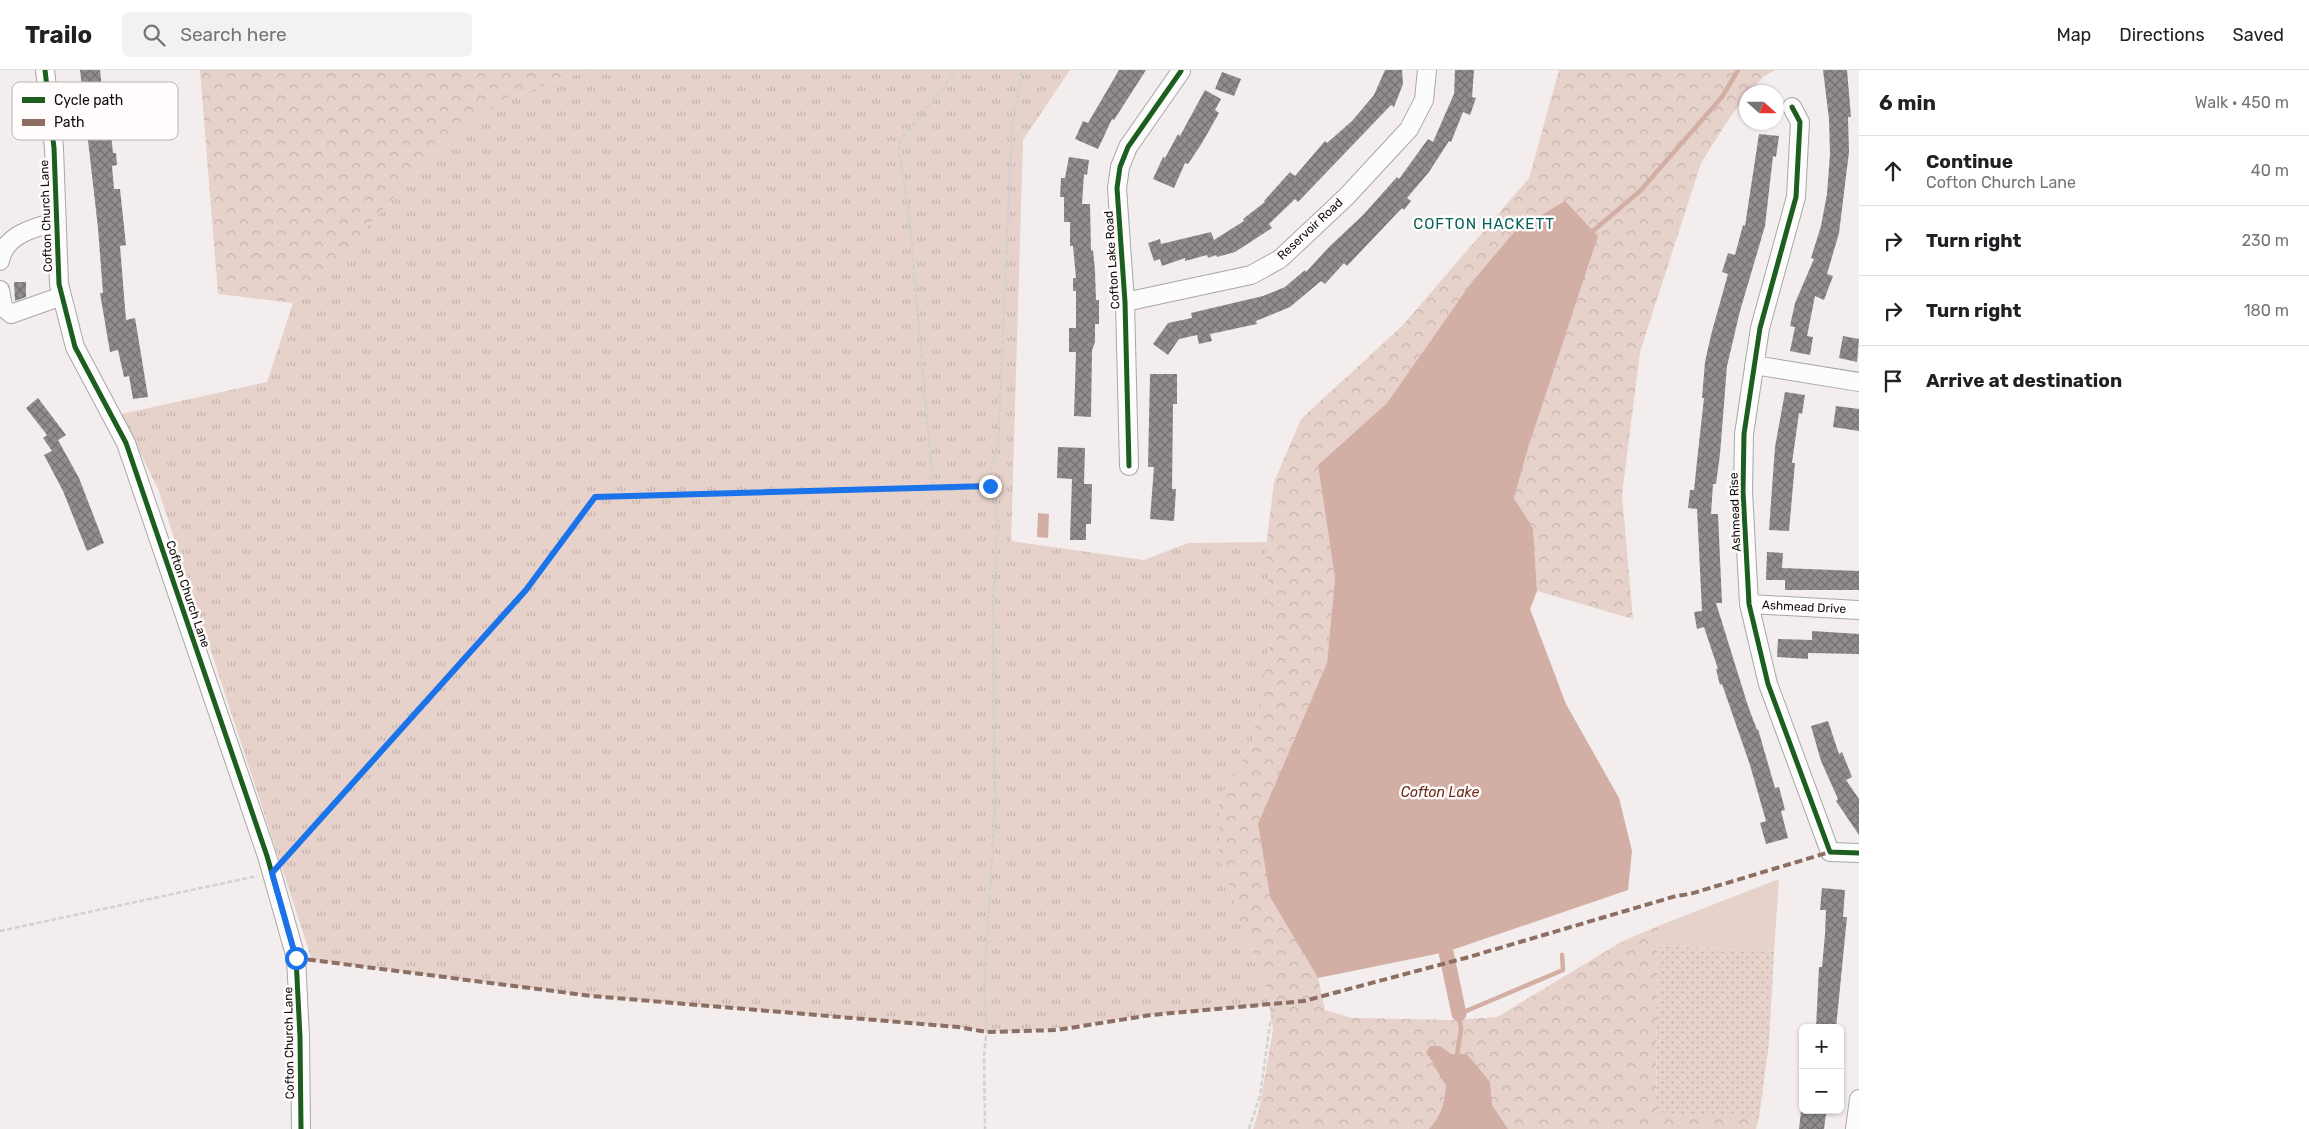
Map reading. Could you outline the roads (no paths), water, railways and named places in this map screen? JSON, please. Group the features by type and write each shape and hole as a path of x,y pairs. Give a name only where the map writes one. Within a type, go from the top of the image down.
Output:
{"street":[{"name":"Cofton Lake Road","path":"1129,466 1125,302 1117,188 1120,167 1128,148 1181,70"},
{"name":"Reservoir Road","path":"1125,302 1252,275 1280,259 1347,196 1409,129 1424,100 1427,70"},
{"name":"Ashmead Rise","path":"1792,107 1800,122 1796,196 1760,328 1744,434 1742,491 1749,604 1768,684 1830,852 1859,853"},
{"name":"Cofton Church Lane","path":"53,140 58,284 75,347 126,443 272,873 296,958 300,1037 301,1129"},
{"path":"0,261 3,250 15,239 31,228 56,222"},
{"path":"0,290 3,307 11,314 62,296"},
{"path":"1754,365 1859,382"},
{"name":"Ashmead Drive","path":"1749,604 1859,610"},
{"path":"1855,1129 1859,1099"}],"water":[{"name":"Cofton Lake","path":"1565,201 1598,236 1529,445 1514,498 1533,528 1537,591 1530,609 1566,704 1619,798 1632,851 1628,890 1446,952 1318,978 1270,897 1258,824 1327,663 1335,578 1318,465 1387,403 1471,283 1515,231"},
{"path":"1038,513 1049,514 1048,538 1037,537"},
{"path":"1430,1046 1440,1046 1451,1054 1466,1054 1469,1057 1490,1082 1492,1105 1508,1129 1429,1129 1442,1109 1446,1085 1426,1053"}],"waterway":[{"path":"1593,231 1640,191 1722,97 1738,70"},
{"path":"1446,952 1459,1014"},
{"path":"1457,1055 1461,1029 1459,1014 1563,970 1562,955"}],"district":[{"name":"COFTON HACKETT","path":"1484,224"}]}
